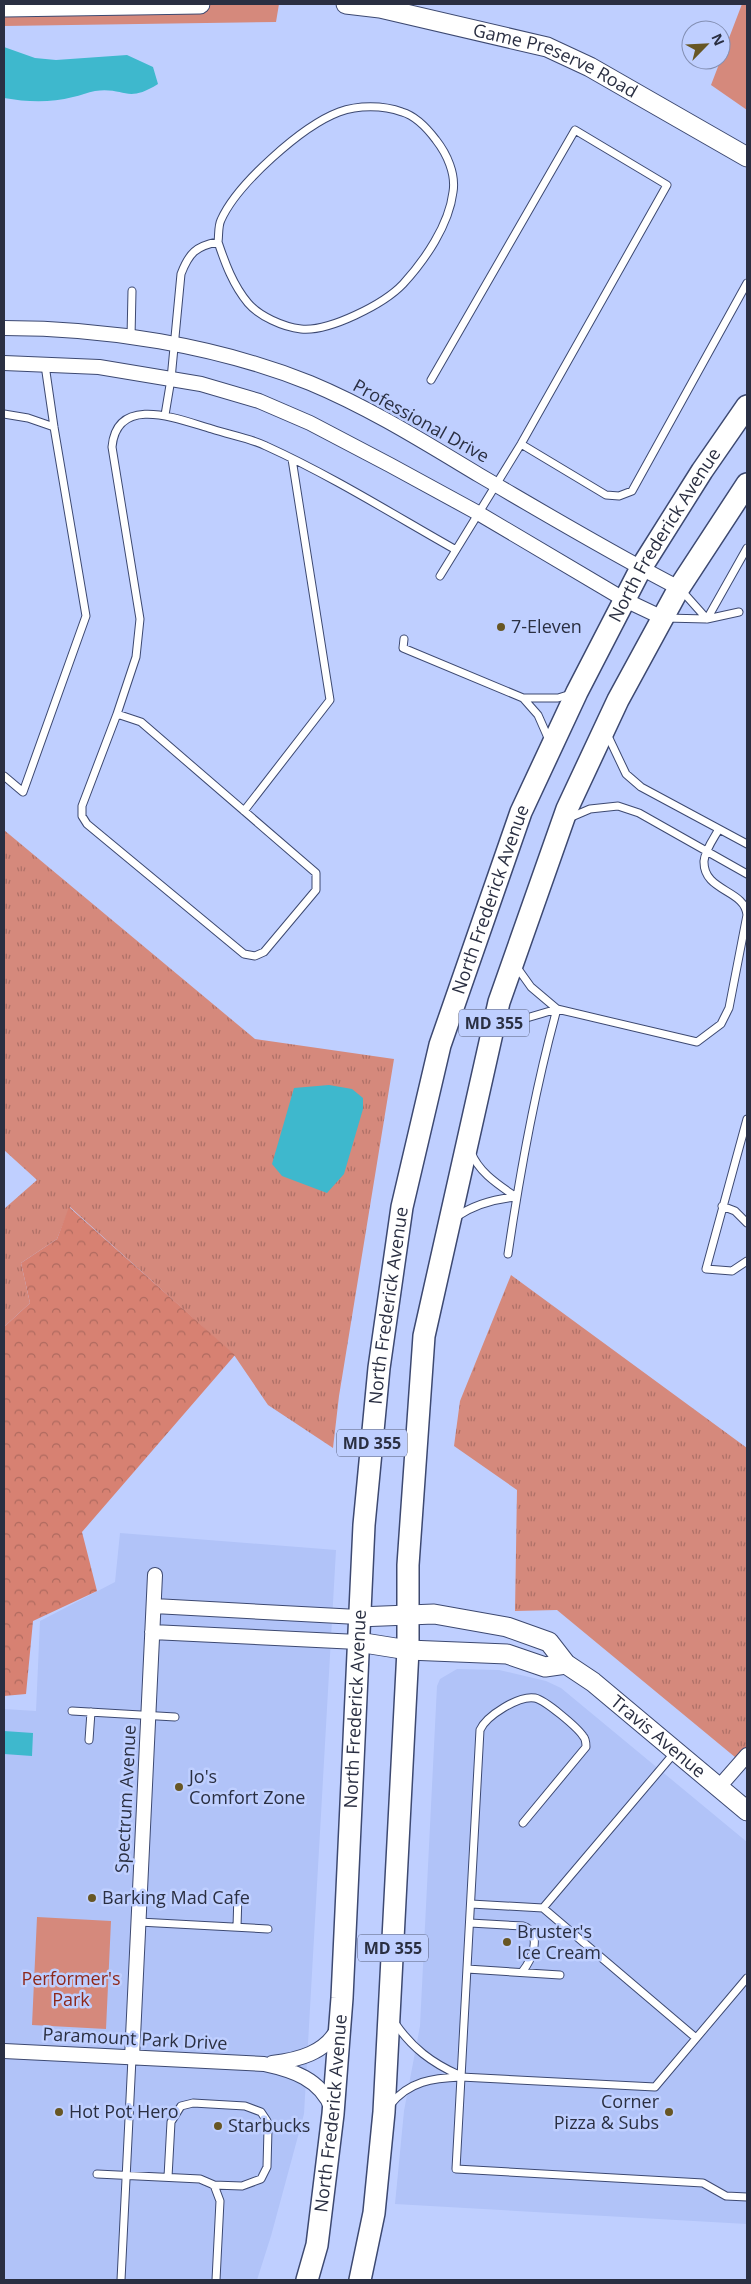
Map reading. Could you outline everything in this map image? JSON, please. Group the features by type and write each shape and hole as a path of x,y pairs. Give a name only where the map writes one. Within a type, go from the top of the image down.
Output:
{"main road":[{"name":"North Frederick Avenue","path":"307,2280 316,2245 333,2114 340,2026 358,1617 364,1525 379,1368 402,1207 443,1036 521,812 576,692 641,568 702,471 747,406"},
{"name":"MD 355","path":"360,2280 374,2213 384,2112 408,1650 408,1565 424,1336 499,1002 562,821 605,729 679,588 747,484"}],"street":[{"path":"4,7 200,4"},
{"name":"Game Preserve Road","path":"346,4 380,8 546,47 590,67 747,157"},
{"name":"Professional Drive","path":"4,328 45,328 173,345 236,358 310,383 380,415 612,554 679,588"},
{"path":"4,363 99,367 201,384 259,401 310,423 478,513 625,600 663,618"},
{"name":"Spectrum Avenue","path":"132,2058 155,1575"},
{"path":"154,1606 358,1617"},
{"name":"Travis Avenue","path":"358,1617 408,1614 462,1617 507,1627 549,1642 566,1664 593,1682 747,1811"},
{"path":"152,1632 358,1642 408,1650 506,1654 544,1667 566,1664"},
{"path":"719,1787 747,1755"},
{"name":"Paramount Park Drive","path":"4,2051 264,2064 292,2060 311,2054 329,2042 340,2026"},
{"name":"Paramount Park Drive","path":"264,2064 290,2071 308,2079 323,2092 333,2114"}],"lane":[{"path":"361,107 380,107 410,114 432,135 444,151 453,173 454,191 442,226 418,265 402,285 370,307 318,328 301,329 279,322 262,314 249,304 227,268 218,242 220,222 231,203 271,158 317,124 339,112 361,107"},
{"path":"431,380 575,130 667,185 521,444 440,576"},
{"path":"165,415 172,379 173,345 181,274 186,259 202,245 218,242"},
{"path":"521,444 606,495 619,496 632,491 747,283"},
{"path":"131,338 132,291"},
{"path":"4,776 23,792 86,616 45,365"},
{"path":"4,414 28,418 54,427"},
{"path":"117,714 141,722 316,873 318,883 316,890 273,944 264,952 255,956 244,954 87,824 82,816 82,806 117,714 136,656 140,619 112,447 113,435 118,426 126,419 140,414 165,415 265,445 456,550"},
{"path":"244,811 330,700 292,459"},
{"path":"707,619 747,548"},
{"path":"679,588 707,619"},
{"path":"663,618 707,619 739,612"},
{"path":"404,639 403,648 524,698 558,698 576,692"},
{"path":"524,698 538,715 551,747"},
{"path":"605,729 626,774 641,787 747,844"},
{"path":"562,821 590,809 618,806 639,813 747,874"},
{"path":"513,961 525,981 557,1009 697,1042 721,1024 729,1008 747,916 746,908 741,902 715,885 706,871 704,860 706,852 719,829"},
{"path":"491,1037 513,1022 557,1009"},
{"path":"508,1254 516,1197 543,1059 557,1009"},
{"path":"747,1119 706,1269 732,1271 747,1261"},
{"path":"467,1142 480,1168 492,1180 516,1197"},
{"path":"450,1221 468,1209 491,1200 516,1197"},
{"path":"722,1206 735,1211 747,1223"},
{"path":"523,1823 584,1751 586,1743 583,1735 545,1702 534,1698 514,1702 482,1726 479,1744 456,2169 703,2183 726,2196 747,2197"},
{"path":"72,1711 175,1716"},
{"path":"89,1740 91,1712"},
{"path":"543,1908 676,1751"},
{"path":"237,1927 238,1894"},
{"path":"471,1904 543,1908 696,2038"},
{"path":"138,1922 268,1928"},
{"path":"470,1923 523,1926 530,1929 534,1938 532,1956 522,1972"},
{"path":"467,1969 560,1975"},
{"path":"384,2112 399,2094 415,2084 432,2078 462,2076 655,2087 747,1978"},
{"path":"390,2016 405,2038 420,2053 441,2067 462,2076"},
{"path":"121,2280 132,2058"},
{"path":"97,2174 200,2179 213,2185 248,2185 259,2181 264,2173 268,2125 264,2117 256,2108 245,2106 193,2103 181,2106 171,2122 168,2177"},
{"path":"213,2185 220,2201 216,2280"}],"shaded area":[{"path":"4,47 35,58 56,60 127,55 153,67 158,84 147,90 132,94 105,90 47,101 4,98"},
{"path":"329,1085 352,1089 363,1098 363,1109 344,1174 327,1193 282,1176 272,1164 294,1088"},
{"path":"120,1533 336,1550 304,2114 257,2280 4,2280 4,1709 36,1711 40,1621 115,1582"},
{"path":"457,1669 499,1670 546,1681 561,1688 747,1842 747,2224 395,2204 404,2111 420,2026 437,1686 440,1679"},
{"path":"4,1731 33,1733 32,1756 4,1754"}],"green space":[{"path":"4,4 279,4 276,22 4,26"},
{"path":"742,4 747,4 747,110 711,85 717,70 731,70 731,33"},
{"path":"4,830 255,1039 394,1059 339,1396 333,1448 268,1405 234,1355 70,1207 57,1239 21,1263 30,1303 4,1327 4,1209 37,1180 4,1150"},
{"path":"69,1207 235,1355 82,1532 97,1591 33,1621 26,1694 4,1696 4,1327 30,1303 21,1263 57,1239"},
{"path":"511,1275 747,1448 747,1767 557,1610 515,1611 517,1490 454,1446 460,1401"},
{"name":"Performer's Park","path":"37,1917 111,1921 106,2029 32,2025"}],"place":[{"name":"7-Eleven","path":"501,627"},
{"name":"Jo's Comfort Zone","path":"179,1787"},
{"name":"Barking Mad Cafe","path":"92,1898"},
{"name":"Bruster's Ice Cream","path":"507,1942"},
{"name":"Hot Pot Hero","path":"59,2112"},
{"name":"Corner Pizza & Subs","path":"669,2112"},
{"name":"Starbucks","path":"218,2126"}]}
